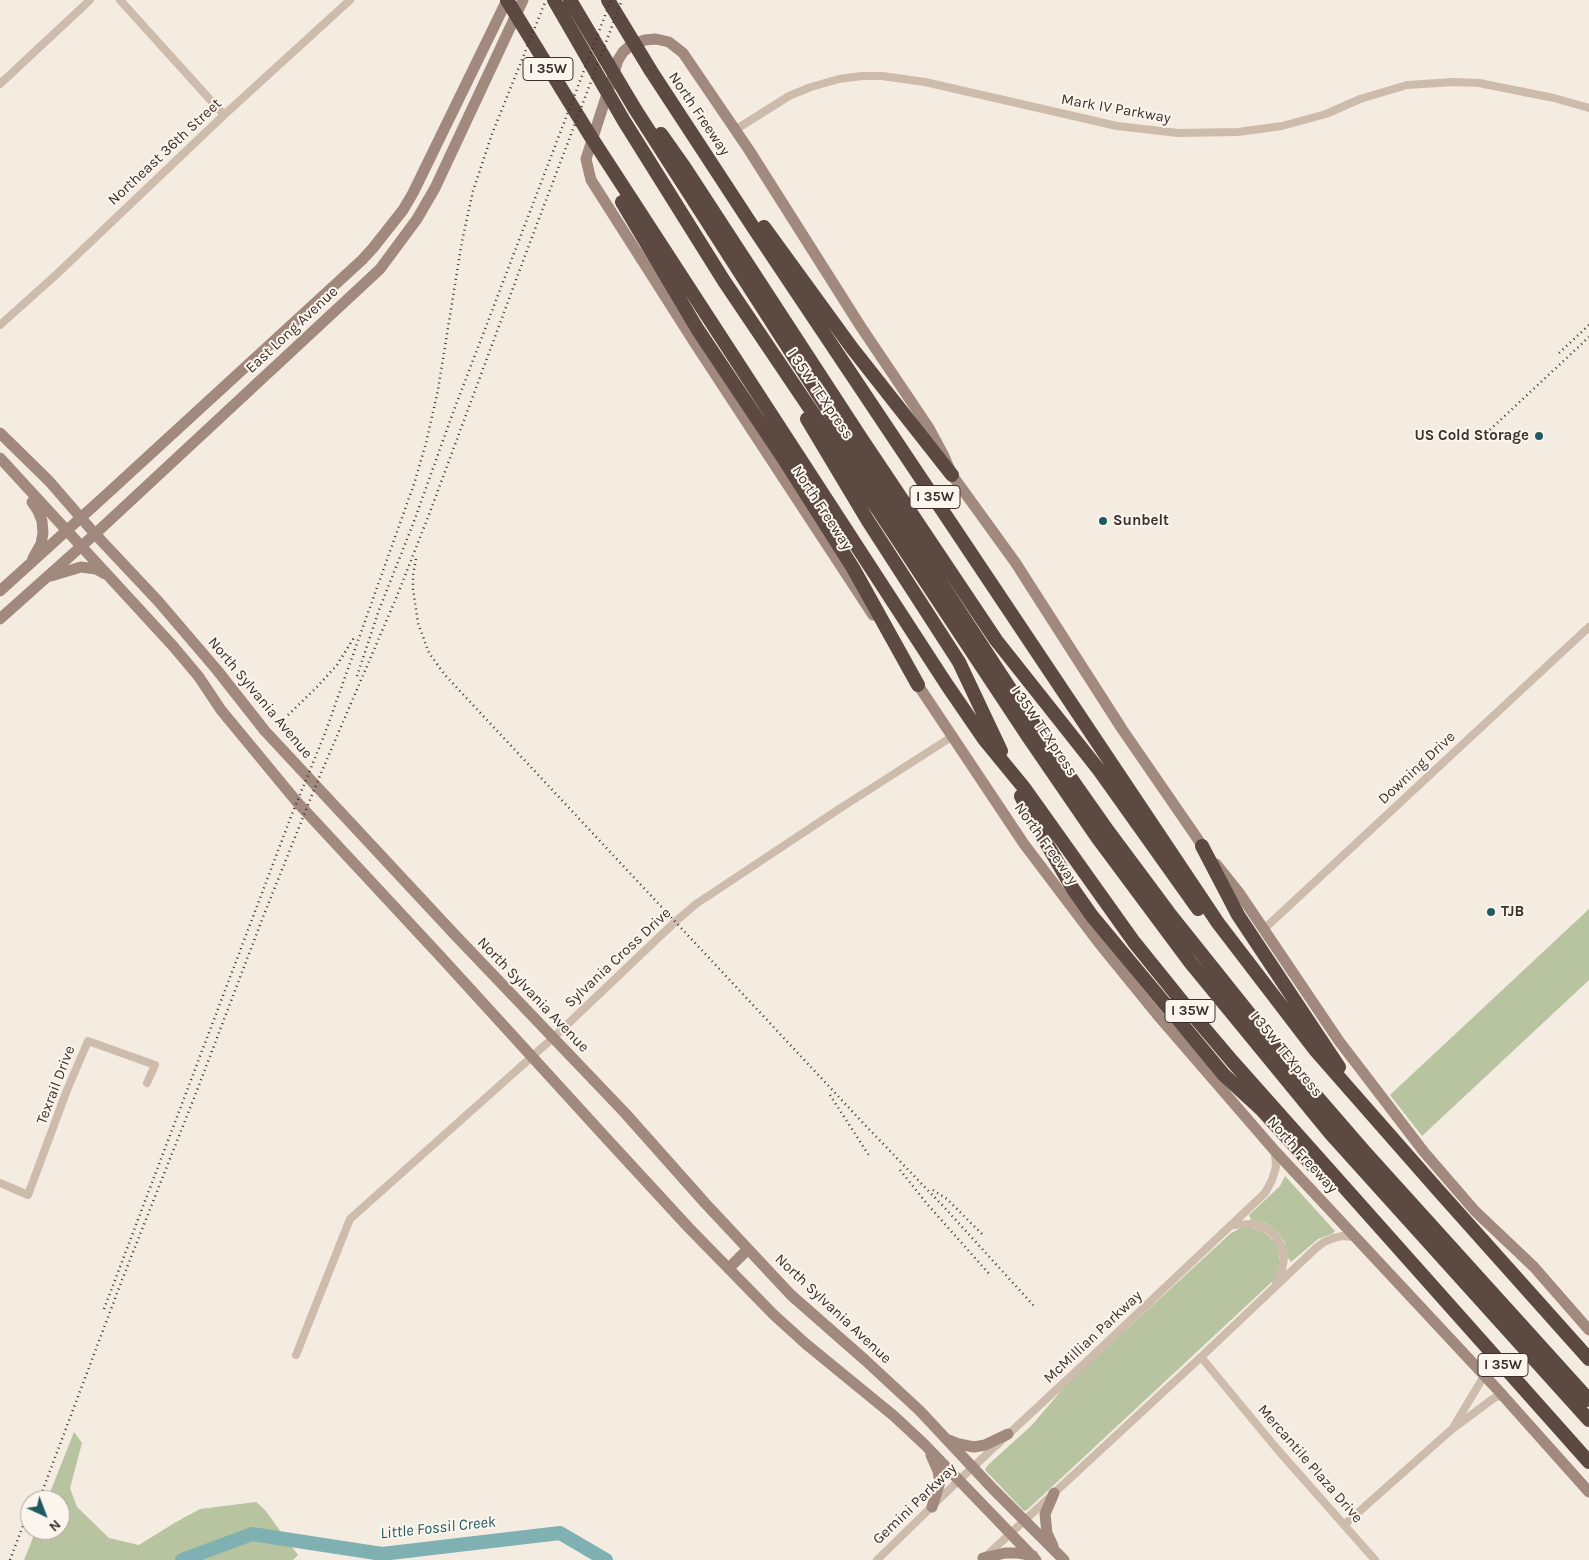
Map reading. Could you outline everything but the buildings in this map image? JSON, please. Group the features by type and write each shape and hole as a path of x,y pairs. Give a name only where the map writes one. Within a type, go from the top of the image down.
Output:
{"highway":[{"name":"I 35W","path":"507,0 591,137 596,158 610,175"},
{"name":"I 35W TEXpress","path":"554,0 624,121 724,281 1062,788 1190,962 1263,1052 1338,1140 1589,1420"},
{"name":"I 35W TEXpress","path":"570,0 598,49 636,105 830,414 1009,688 1119,846 1169,913 1300,1077 1364,1151 1589,1400"},
{"name":"North Freeway","path":"608,0 651,72 1218,923 1262,982 1348,1088 1589,1359"},
{"path":"636,105 685,168 996,640 1099,770 1203,915 1218,923"},
{"name":"North Freeway","path":"610,175 947,685 984,739 1025,790 1134,942 1188,1009 1589,1462"},
{"path":"610,175 698,330 782,456 853,568 918,685"},
{"path":"729,189 758,219 852,348 952,475"},
{"path":"724,281 868,521 959,662 1033,820 1068,880 1092,916 1224,1075 1261,1109 1386,1244 1396,1244"},
{"path":"1202,846 1238,914 1342,1070 1348,1088"}],"main road":[{"name":"East Long Avenue","path":"0,591 362,260 382,237 403,210 413,193 507,0"},
{"name":"East Long Avenue","path":"0,619 95,534 380,269 427,202 523,0"},
{"path":"492,32 505,40"},
{"name":"North Freeway","path":"1202,846 1122,729 1015,562 952,475 929,428 683,53 669,42 656,39 645,40 631,45 618,60 586,159 591,180 696,346 918,685 1024,844 1099,943 1160,1018 1275,1151 1502,1395 1589,1492"},
{"path":"459,101 473,108"},
{"path":"254,359 267,374"},
{"name":"North Sylvania Avenue","path":"0,433 49,481 95,534 158,601 236,693 265,731 339,812 554,1037 791,1295 920,1411 1024,1521 1060,1556"},
{"path":"2,461 13,446"},
{"path":"2,461 173,646 199,677 221,710 297,802 442,957 607,1139 774,1315 806,1344 894,1416 925,1445 1035,1558"},
{"path":"2,461 38,511 42,521 41,544 22,572"},
{"path":"47,578 81,567 96,569 109,576"},
{"path":"221,710 236,693"},
{"path":"1202,846 1240,894 1339,1041 1424,1152 1475,1211 1534,1267 1589,1330"},
{"path":"729,1268 748,1249"},
{"path":"945,1438 959,1444 974,1446 985,1445 1008,1434"},
{"path":"925,1445 936,1465 940,1482 932,1506"},
{"path":"1054,1493 1045,1514 1048,1533 1060,1556"},
{"path":"982,1559 1005,1553 1035,1558"}],"street":[{"path":"0,84 90,0"},
{"path":"120,0 224,115"},
{"name":"Northeast 36th Street","path":"0,325 350,0"},
{"name":"Mark IV Parkway","path":"735,130 789,96 839,79 862,76 882,76 924,82 1117,126 1178,134 1238,132 1282,126 1326,114 1360,99 1407,85 1454,82 1479,83 1554,98 1589,108"},
{"name":"Downing Drive","path":"1264,929 1589,627"},
{"name":"Sylvania Cross Drive","path":"296,1355 350,1219 554,1037 696,904 839,808 953,736"},
{"name":"Texrail Drive","path":"0,1183 28,1195 88,1041 155,1065 147,1083"},
{"name":"McMillian Parkway","path":"973,1467 1265,1193 1276,1167 1275,1151"},
{"path":"1231,1226 1254,1224 1266,1228 1275,1236 1282,1247 1284,1258 1282,1270 1275,1288"},
{"path":"982,1559 1275,1288 1308,1255 1324,1242 1342,1236 1356,1237"},
{"name":"Mercantile Plaza Drive","path":"1201,1357 1374,1560"},
{"path":"1451,1430 1484,1376"},
{"path":"1344,1525 1451,1430 1494,1398 1502,1395"},
{"name":"Gemini Parkway","path":"877,1560 973,1467"}],"green space":[{"path":"1589,909 1589,980 1422,1136 1390,1095"},
{"path":"1285,1176 1335,1231 1318,1239 1291,1262 1288,1258 1285,1243 1278,1233 1265,1223 1251,1220 1249,1215 1280,1186"},
{"path":"1241,1228 1263,1231 1275,1242 1279,1251 1280,1262 1275,1279 1024,1511 986,1471 985,1469 988,1465 1032,1425 1066,1385 1231,1233"},
{"path":"74,1432 82,1443 70,1488 77,1507 109,1538 139,1545 200,1509 256,1502 265,1510 298,1555 293,1560 24,1560 32,1540 70,1540 70,1490 51,1490"}],"waterway":[{"name":"Little Fossil Creek","path":"182,1560 252,1534 382,1554 560,1533 606,1560"}],"railway":[{"path":"104,1309 292,814 324,736 414,484 438,390 462,241 473,191 492,134 546,0"},
{"path":"357,676 379,610 413,524 454,410 611,0"},
{"path":"43,1490 263,917 316,785 397,596 430,512 622,0"},
{"path":"1559,353 1589,325"},
{"path":"1479,440 1589,337"},
{"path":"416,559 413,589 418,623 429,653 445,675 865,1125 944,1207 1034,1306"},
{"path":"288,715 337,665 355,636"},
{"path":"830,1095 870,1157"},
{"path":"900,1170 928,1205 991,1276"},
{"path":"933,1190 947,1199 983,1235"},
{"path":"10,1560 20,1534"}],"place":[{"name":"US Cold Storage","path":"1539,436"},
{"name":"Sunbelt","path":"1103,521"},
{"name":"TJB","path":"1491,912"}]}
